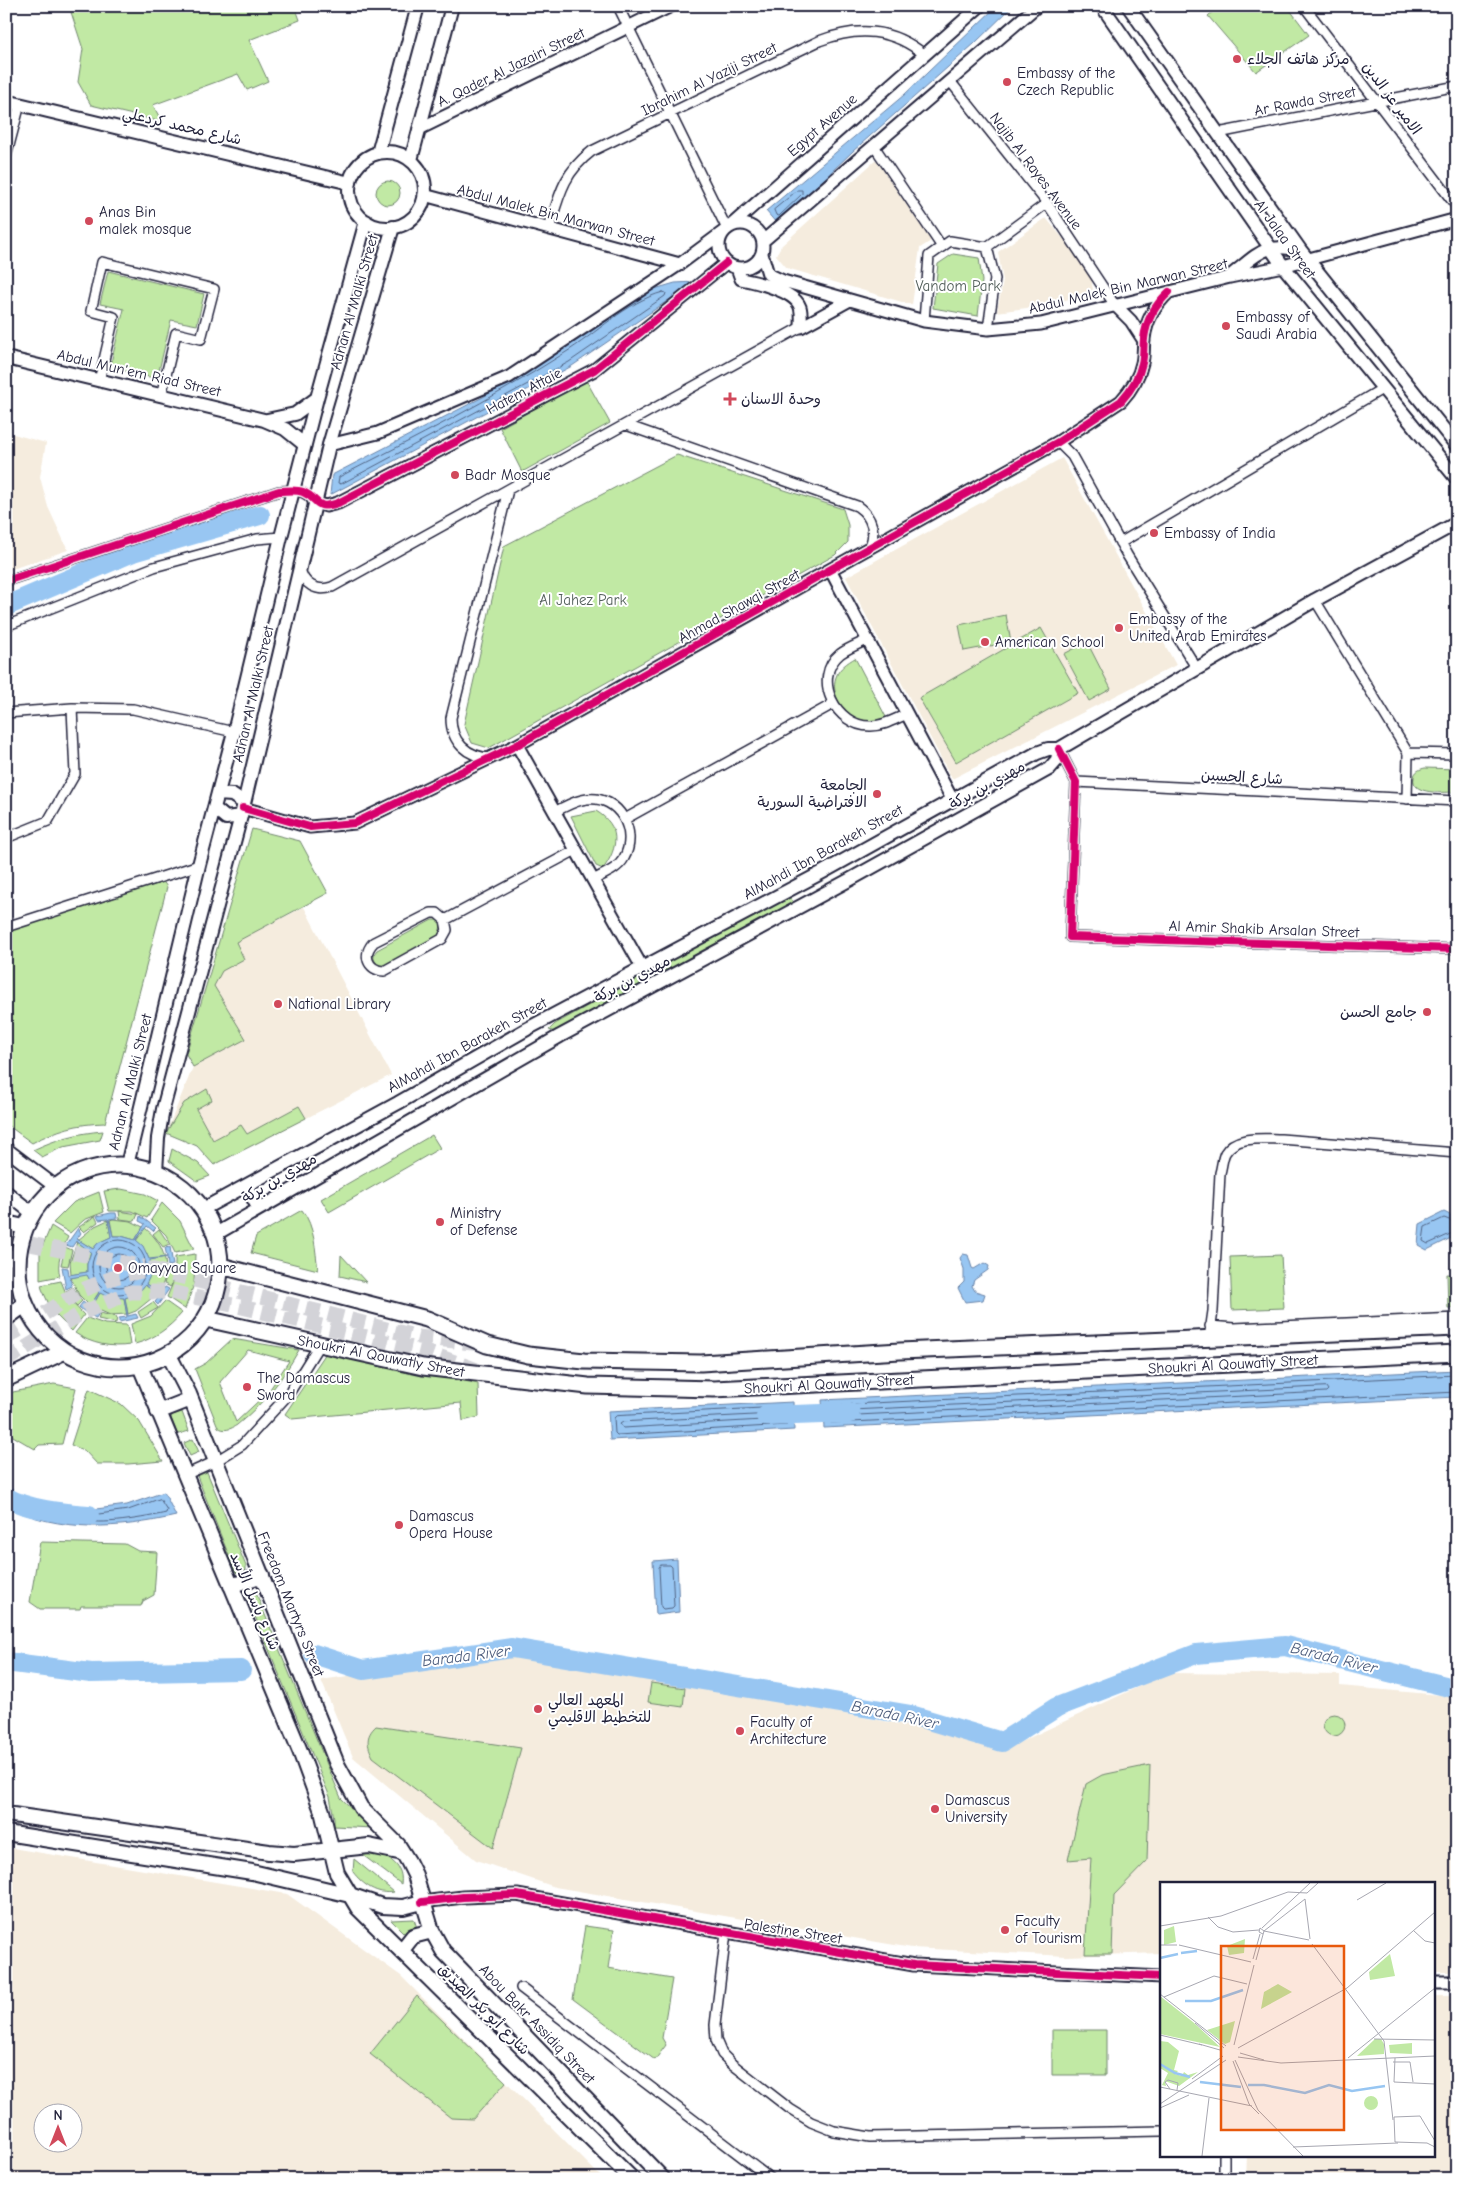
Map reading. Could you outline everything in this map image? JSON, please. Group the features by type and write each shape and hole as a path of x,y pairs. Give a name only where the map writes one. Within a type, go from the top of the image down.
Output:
{"highway":[{"path":"127,1165 156,1172 182,1187 203,1209 214,1235 221,1266 217,1294 206,1319 190,1339 169,1355 140,1366 100,1366 63,1352 40,1331 24,1305 12,1258 24,1227 32,1212 56,1187 89,1169 127,1165"},
{"name":"Shoukri Al Qouwatly Street","path":"221,1266 427,1319 487,1345 528,1354 584,1361 701,1363 1210,1332 1457,1328"},
{"path":"6,1318 24,1305"},
{"name":"Shoukri Al Qouwatly Street","path":"206,1319 423,1367 588,1386 714,1389 1457,1353"},
{"path":"6,1379 63,1352"}],"main road":[{"path":"378,153 418,6"},
{"path":"411,160 452,6"},
{"name":"Al Jalaa Street","path":"1102,6 1283,266 1457,479"},
{"name":"Al Jalaa Street","path":"1128,6 1304,255 1457,446"},
{"name":"شارع محمد كردعلي","path":"6,101 350,182"},
{"path":"378,153 395,154 411,160 422,176 424,195 421,207 414,216 404,224 383,228 366,221 357,214 349,194 350,182 360,164 378,153"},
{"name":"Adnan Al Malki Street","path":"127,1165 198,865 234,732 281,537 366,221"},
{"name":"Adnan Al Malki Street","path":"156,1172 158,1138 163,1108 242,809 314,502 393,227"},
{"name":"Abdul Mun'em Riad Street","path":"6,358 264,420 285,428 305,445"},
{"name":"Abdul Mun'em Riad Street","path":"264,420 278,419 295,414 317,398"},
{"name":"AlMahdi Ibn Barakeh Street","path":"203,1209 398,1103 527,1029 823,872 1036,753 1048,749 1060,749 1315,600 1457,522"},
{"name":"مهدي بن بركة","path":"214,1235 560,1036 831,890 1048,769 1057,760 1060,749"},
{"path":"214,808 226,818 242,809 232,795 218,794"},
{"path":"842,861 849,869 850,879"},
{"path":"823,872 824,882 831,890"},
{"path":"8,1154 56,1187"},
{"path":"246,1186 259,1208"},
{"path":"6,1192 32,1212"},
{"path":"6,1223 24,1227"},
{"name":"Freedom Martyrs Street","path":"169,1355 191,1398 337,1764 361,1808 398,1845 415,1876"},
{"name":"شارع باسل الأسد","path":"140,1366 300,1751 322,1811 333,1851"},
{"path":"158,1412 191,1398"},
{"path":"231,1586 262,1575"},
{"path":"6,1814 269,1852 294,1854 369,1846 403,1853"},
{"path":"6,1833 252,1872 350,1895 393,1908 422,1902"},
{"name":"شارع أبو بكر الصدّيق","path":"333,1851 337,1873 358,1908 632,2179"},
{"name":"Abou Bakr Assidiq Street","path":"415,1876 432,1931 443,1951 663,2179"},
{"path":"402,1950 413,1936 432,1931"}],"street":[{"path":"618,6 727,228"},
{"name":"A. Qader Al Jazairi Street","path":"419,129 670,6"},
{"name":"Egypt Avenue","path":"680,264 727,228 980,6"},
{"path":"763,241 1036,6"},
{"name":"الامير عز الدين","path":"1304,6 1457,207"},
{"name":"Ibrahim Al Yaziji Street","path":"549,228 563,182 583,158 592,151 834,35 859,32 884,34 911,43 925,55"},
{"name":"Najib Al Rayes Avenue","path":"950,81 1047,203 1114,304"},
{"name":"Ar Rawda Street","path":"1218,133 1457,86"},
{"path":"6,157 20,104"},
{"path":"874,146 942,247"},
{"name":"Abdul Malek Bin Marwan Street","path":"424,195 680,264"},
{"path":"924,321 929,256 950,241 987,247 1047,203"},
{"name":"Abdul Malek Bin Marwan Street","path":"762,254 768,274 783,281 924,321 988,329 1041,324 1230,276 1283,266 1304,255 1457,219"},
{"path":"732,266 749,267 762,254 763,241 760,234 748,225 733,225 727,228 719,239 719,252 741,279 766,285 796,300 800,307 801,328"},
{"path":"1230,276 1270,247 1280,246 1304,255"},
{"path":"987,247 994,278 988,329"},
{"path":"99,381 114,317 91,311 102,262 214,289 201,339 176,333 161,396"},
{"name":"Hatem Attaie","path":"329,445 378,432 509,376 680,264"},
{"name":"Hatem Attaie","path":"314,502 326,506 338,503 594,370 732,266"},
{"name":"Ahmad Shawqi Street","path":"242,809 310,827 355,823 517,745 868,550 1058,442 1113,408 1128,392 1139,374 1150,315 1170,292"},
{"path":"299,567 304,580 309,584 324,590 332,587 850,300"},
{"path":"1114,304 1131,321 1144,341"},
{"path":"1120,543 1382,389"},
{"path":"626,425 857,506 867,514 873,526 873,539 868,550"},
{"path":"1058,442 1072,456 1120,543 1197,669"},
{"path":"6,581 264,495 294,490 306,493 314,502"},
{"path":"492,758 474,756 459,744 451,727 451,718 508,490"},
{"path":"6,626 154,567 257,539 281,537"},
{"path":"831,570 952,799"},
{"path":"1315,600 1408,753 1407,799"},
{"path":"867,640 839,655 831,666 828,676 828,690 833,704 842,716 857,724 869,726 884,724 906,714"},
{"path":"625,819 833,704"},
{"path":"6,838 48,821 75,774 72,708"},
{"path":"6,713 72,708 133,709 234,732"},
{"path":"517,745 643,968"},
{"path":"1060,749 1076,782"},
{"path":"1408,753 1457,754"},
{"name":"شارع الحسين","path":"1076,782 1457,801"},
{"name":"Al Amir Shakib Arsalan Street","path":"1076,782 1070,937 1457,949"},
{"path":"554,812 574,802 588,799 602,800 615,807 625,819 629,831 629,847 624,859 616,868 593,880"},
{"path":"445,920 576,850"},
{"path":"6,927 198,865"},
{"path":"437,913 445,920 447,930 442,939 391,969 377,971 367,961 366,954 374,942 426,914 437,913"},
{"path":"1457,1153 1281,1139 1256,1139 1237,1143 1225,1153 1220,1173 1213,1311 1210,1332 1234,1328 1457,1318"},
{"path":"185,1475 216,1461 242,1446 288,1395 319,1345"},
{"name":"Palestine Street","path":"422,1902 462,1897 518,1895 914,1965 1160,1977"},
{"path":"726,1933 715,2025 718,2047 732,2064 800,2116 822,2127 846,2134 870,2137 1160,2131"},
{"path":"1436,1982 1457,1982"},
{"path":"520,1988 770,2179"},
{"path":"1224,2158 1224,2179"}],"shaded area":[{"path":"876,160 931,241 920,248 912,305 787,268 776,255 781,246"},
{"path":"1046,218 1090,271 1093,290 1055,304 997,312 1003,281 998,252"},
{"path":"6,432 46,443 40,477 48,507 68,550 6,571"},
{"name":"American School","path":"1062,458 1176,665 952,779 846,577"},
{"name":"National Library","path":"304,907 391,1075 214,1165 197,1146 166,1133 193,1067 186,1054 217,951"},
{"name":"Damascus University","path":"509,1652 1014,1745 1168,1673 1340,1675 1340,1686 1440,1695 1457,1699 1457,1972 1436,1972 1436,1882 1160,1882 1160,1953 1066,1956 912,1948 555,1887 476,1860 353,1757 321,1680"},
{"path":"6,1847 287,1894 401,1976 603,2179 6,2179"},
{"path":"1436,1996 1457,1996 1457,2179 1246,2179 1247,2158 1436,2158"}],"green space":[{"path":"69,6 295,6 300,20 249,40 268,81 247,90 238,74 153,105 162,122 91,105 78,82 83,49"},
{"path":"1219,6 1287,6 1309,35 1256,72 1208,16"},
{"path":"388,181 396,185 400,193 396,201 388,205 380,201 376,193 380,185"},
{"name":"Vandom Park","path":"953,254 979,258 982,281 978,316 933,308 938,264"},
{"path":"108,271 204,294 197,325 171,320 157,379 110,367 124,309 100,304"},
{"path":"586,380 610,423 522,472 500,428"},
{"name":"Al Jahez Park","path":"677,455 843,509 848,525 848,542 835,555 489,748 472,743 464,724 504,546"},
{"path":"1006,615 1011,642 964,651 959,625"},
{"path":"1041,628 1078,693 956,762 919,698"},
{"path":"1087,642 1111,689 1089,701 1064,654"},
{"path":"855,658 887,719 870,722 860,721 848,714 839,703 835,690 837,674 841,668"},
{"path":"1425,768 1457,769 1457,792 1430,792 1417,787 1414,783 1415,773"},
{"path":"596,811 610,823 615,837 612,853 603,869 596,866 571,816"},
{"path":"252,829 300,841 328,893 236,942 244,959 222,971 214,986 246,1039 193,1067 186,1054"},
{"path":"160,877 167,887 105,1123 67,1128 32,1143 6,1124 6,930"},
{"path":"789,894 793,903 558,1033 549,1030 555,1024"},
{"path":"432,920 438,920 441,925 439,935 380,968 374,959 377,950"},
{"path":"207,1089 212,1100 196,1109 213,1140 241,1125 247,1134 299,1106 306,1118 214,1165 197,1146 166,1133 184,1103"},
{"path":"103,1131 100,1140 63,1147 42,1157 33,1150 67,1137"},
{"path":"432,1135 440,1148 329,1212 321,1199"},
{"path":"172,1149 198,1163 210,1176 197,1181 169,1161"},
{"path":"121,1189 145,1194 158,1201 147,1218 132,1211 109,1211 104,1191"},
{"path":"99,1192 104,1212 84,1220 70,1233 53,1223 74,1202"},
{"path":"162,1203 180,1221 194,1249 175,1253 166,1235 151,1220"},
{"path":"302,1210 310,1223 318,1270 251,1253 256,1236"},
{"path":"119,1211 138,1214 135,1221 120,1219"},
{"path":"95,1216 98,1222 84,1232 79,1227"},
{"path":"108,1220 111,1237 98,1243 93,1249 78,1240 95,1226"},
{"path":"110,1220 131,1221 143,1227 135,1240 113,1236"},
{"path":"51,1226 68,1237 59,1261 60,1276 40,1280 40,1252"},
{"path":"145,1228 158,1242 165,1258 165,1275 158,1293 146,1284 150,1272 149,1261 145,1250 136,1241"},
{"path":"159,1229 169,1244 163,1247 153,1234"},
{"path":"77,1242 91,1251 87,1272 71,1275 70,1262"},
{"path":"65,1247 72,1250 68,1266 61,1265"},
{"path":"195,1254 194,1284 185,1309 167,1297 175,1278 175,1257"},
{"path":"341,1255 366,1282 340,1276"},
{"path":"1281,1255 1284,1308 1232,1310 1230,1257"},
{"path":"168,1268 175,1268 171,1287 164,1284"},
{"path":"87,1274 99,1292 90,1306 79,1295 71,1278"},
{"path":"1447,1274 1457,1275 1457,1308 1448,1308"},
{"path":"61,1281 68,1298 84,1315 72,1331 52,1311 41,1285"},
{"path":"145,1285 157,1294 136,1311 128,1314 125,1298 138,1293"},
{"path":"73,1287 82,1301 77,1306 66,1291"},
{"path":"100,1293 124,1298 127,1314 110,1315 92,1307"},
{"path":"165,1301 182,1313 161,1332 135,1344 131,1324 151,1316"},
{"path":"153,1302 158,1308 141,1318 138,1312"},
{"path":"100,1313 117,1317 116,1323 98,1319"},
{"path":"87,1318 105,1324 127,1325 130,1345 102,1344 81,1337 75,1333"},
{"path":"232,1339 299,1350 286,1372 264,1399 237,1425 228,1429 218,1427 195,1369 206,1363","holes":["248,1350 289,1361 268,1392 236,1422 220,1382"]},
{"path":"328,1350 478,1384 479,1417 463,1421 461,1403 292,1419 285,1414"},
{"path":"54,1384 76,1388 62,1444 39,1445 35,1449 6,1432 6,1397 13,1392"},
{"path":"89,1389 121,1404 139,1421 163,1461 97,1464 85,1451 71,1445"},
{"path":"182,1412 189,1431 179,1434 171,1418 172,1415"},
{"path":"193,1439 199,1452 190,1456 184,1443"},
{"path":"207,1472 246,1566 246,1570 238,1574 235,1571 197,1476"},
{"path":"40,1542 125,1544 138,1551 157,1552 154,1595 143,1601 141,1606 81,1606 80,1609 40,1609 30,1602"},
{"path":"256,1593 341,1798 372,1828 334,1826 330,1797 247,1597"},
{"path":"651,1683 685,1688 683,1707 648,1702"},
{"path":"1334,1714 1342,1717 1345,1725 1342,1733 1334,1736 1326,1733 1323,1725 1326,1717"},
{"path":"376,1726 521,1748 493,1848 373,1757 368,1741 370,1733"},
{"path":"1150,1765 1147,1861 1114,1895 1112,1954 1085,1954 1091,1858 1068,1860 1086,1784 1102,1775"},
{"path":"360,1853 382,1856 395,1863 401,1876 401,1884"},
{"path":"354,1859 394,1892 388,1893 376,1890 361,1881 353,1872"},
{"path":"414,1919 417,1928 406,1935 391,1920"},
{"path":"585,1926 614,1930 608,1968 672,1979 662,2038 666,2045 655,2060 573,1999"},
{"path":"417,1996 506,2082 473,2119 451,2118 370,2054"},
{"path":"1052,2030 1106,2030 1106,2075 1052,2075"}],"water":[{"path":"997,6 1013,6 974,44 852,152 777,224 766,211 904,95"},
{"path":"695,282 572,366 330,495 332,475 483,397 562,350 644,292 675,283"},
{"path":"1444,1212 1452,1216 1457,1213 1457,1235 1427,1250 1418,1245 1420,1224"},
{"path":"116,1213 117,1218 109,1219 113,1236 135,1240 145,1224 139,1221 140,1216 156,1228 153,1231 147,1226 136,1240 143,1246 149,1259 167,1257 150,1260 150,1276 146,1284 161,1294 165,1287 169,1289 158,1305 155,1302 160,1296 145,1285 138,1293 125,1298 128,1316 136,1314 138,1318 119,1322 119,1318 127,1317 124,1298 108,1297 100,1293 91,1308 99,1313 96,1318 87,1314 79,1307 83,1302 89,1307 99,1293 87,1275 70,1278 72,1286 66,1289 62,1267 68,1268 69,1275 87,1272 87,1264 91,1252 76,1241 72,1247 66,1245 78,1228 81,1233 77,1239 93,1249 98,1243 111,1237 108,1219 99,1220 97,1216"},
{"path":"170,1247 173,1265 168,1266 165,1248"},
{"path":"963,1254 968,1255 974,1269 984,1263 989,1266 988,1270 974,1280 972,1286 975,1291 985,1294 983,1300 965,1302 958,1288 964,1282 964,1269 960,1258"},
{"path":"1457,1370 1457,1397 824,1428 822,1400"},
{"path":"793,1402 794,1430 610,1440 608,1411"},
{"path":"164,1492 176,1516 111,1526 90,1526 47,1521 26,1515 6,1506 6,1497 14,1502 65,1513 127,1505"},
{"path":"677,1559 679,1612 656,1615 653,1561"}],"waterway":[{"path":"6,606 133,552 260,515"},
{"name":"Barada River","path":"766,1416 850,1413"},
{"name":"Barada River","path":"6,1497 35,1508 89,1515"},
{"name":"Barada River","path":"314,1654 363,1670 512,1648 911,1715 1002,1742 1057,1707 1196,1654 1285,1646 1457,1689"},
{"name":"Barada River","path":"6,1662 91,1673 241,1670"}],"tunnel":[{"path":"6,1239 144,1267"},
{"path":"6,1338 82,1290 115,1277 151,1269 418,1337 481,1344"},
{"path":"6,1360 80,1314 130,1292 170,1292 242,1307 421,1350 477,1370"}],"cycle path":[{"path":"6,581 279,491 294,490 303,492 325,506 338,503 594,370 726,263"},
{"path":"243,808 310,827 355,823 517,745 1058,442 1121,401 1139,374 1143,360 1145,332 1149,319 1159,302 1169,292"},
{"path":"1059,749 1076,782 1070,937 1457,949"},
{"path":"422,1902 463,1897 517,1895 914,1965 1160,1977"}],"place":[{"name":"مركز هاتف الجلاء","path":"1237,59"},
{"name":"Embassy of the Czech Republic","path":"1007,82"},
{"name":"Anas Bin malek mosque","path":"89,221"},
{"name":"Embassy of Saudi Arabia","path":"1226,326"},
{"name":"وحدة الاسنان","path":"730,399"},
{"name":"Badr Mosque","path":"455,475"},
{"name":"Embassy of India","path":"1154,533"},
{"name":"Embassy of the United Arab Emirates","path":"1119,628"},
{"name":"American School","path":"985,642"},
{"name":"الجامعة الافتراضية السورية","path":"877,794"},
{"name":"National Library","path":"278,1004"},
{"name":"جامع الحسن","path":"1427,1012"},
{"name":"Ministry of Defense","path":"440,1222"},
{"name":"Omayyad Square","path":"118,1268"},
{"name":"The Damascus Sword","path":"247,1387"},
{"name":"Damascus Opera House","path":"399,1525"},
{"name":"المعهد العالي للتخطيط الاقليمي","path":"538,1709"},
{"name":"Faculty of Architecture","path":"740,1731"},
{"name":"Damascus University","path":"935,1809"},
{"name":"Faculty of Tourism","path":"1005,1930"}]}
